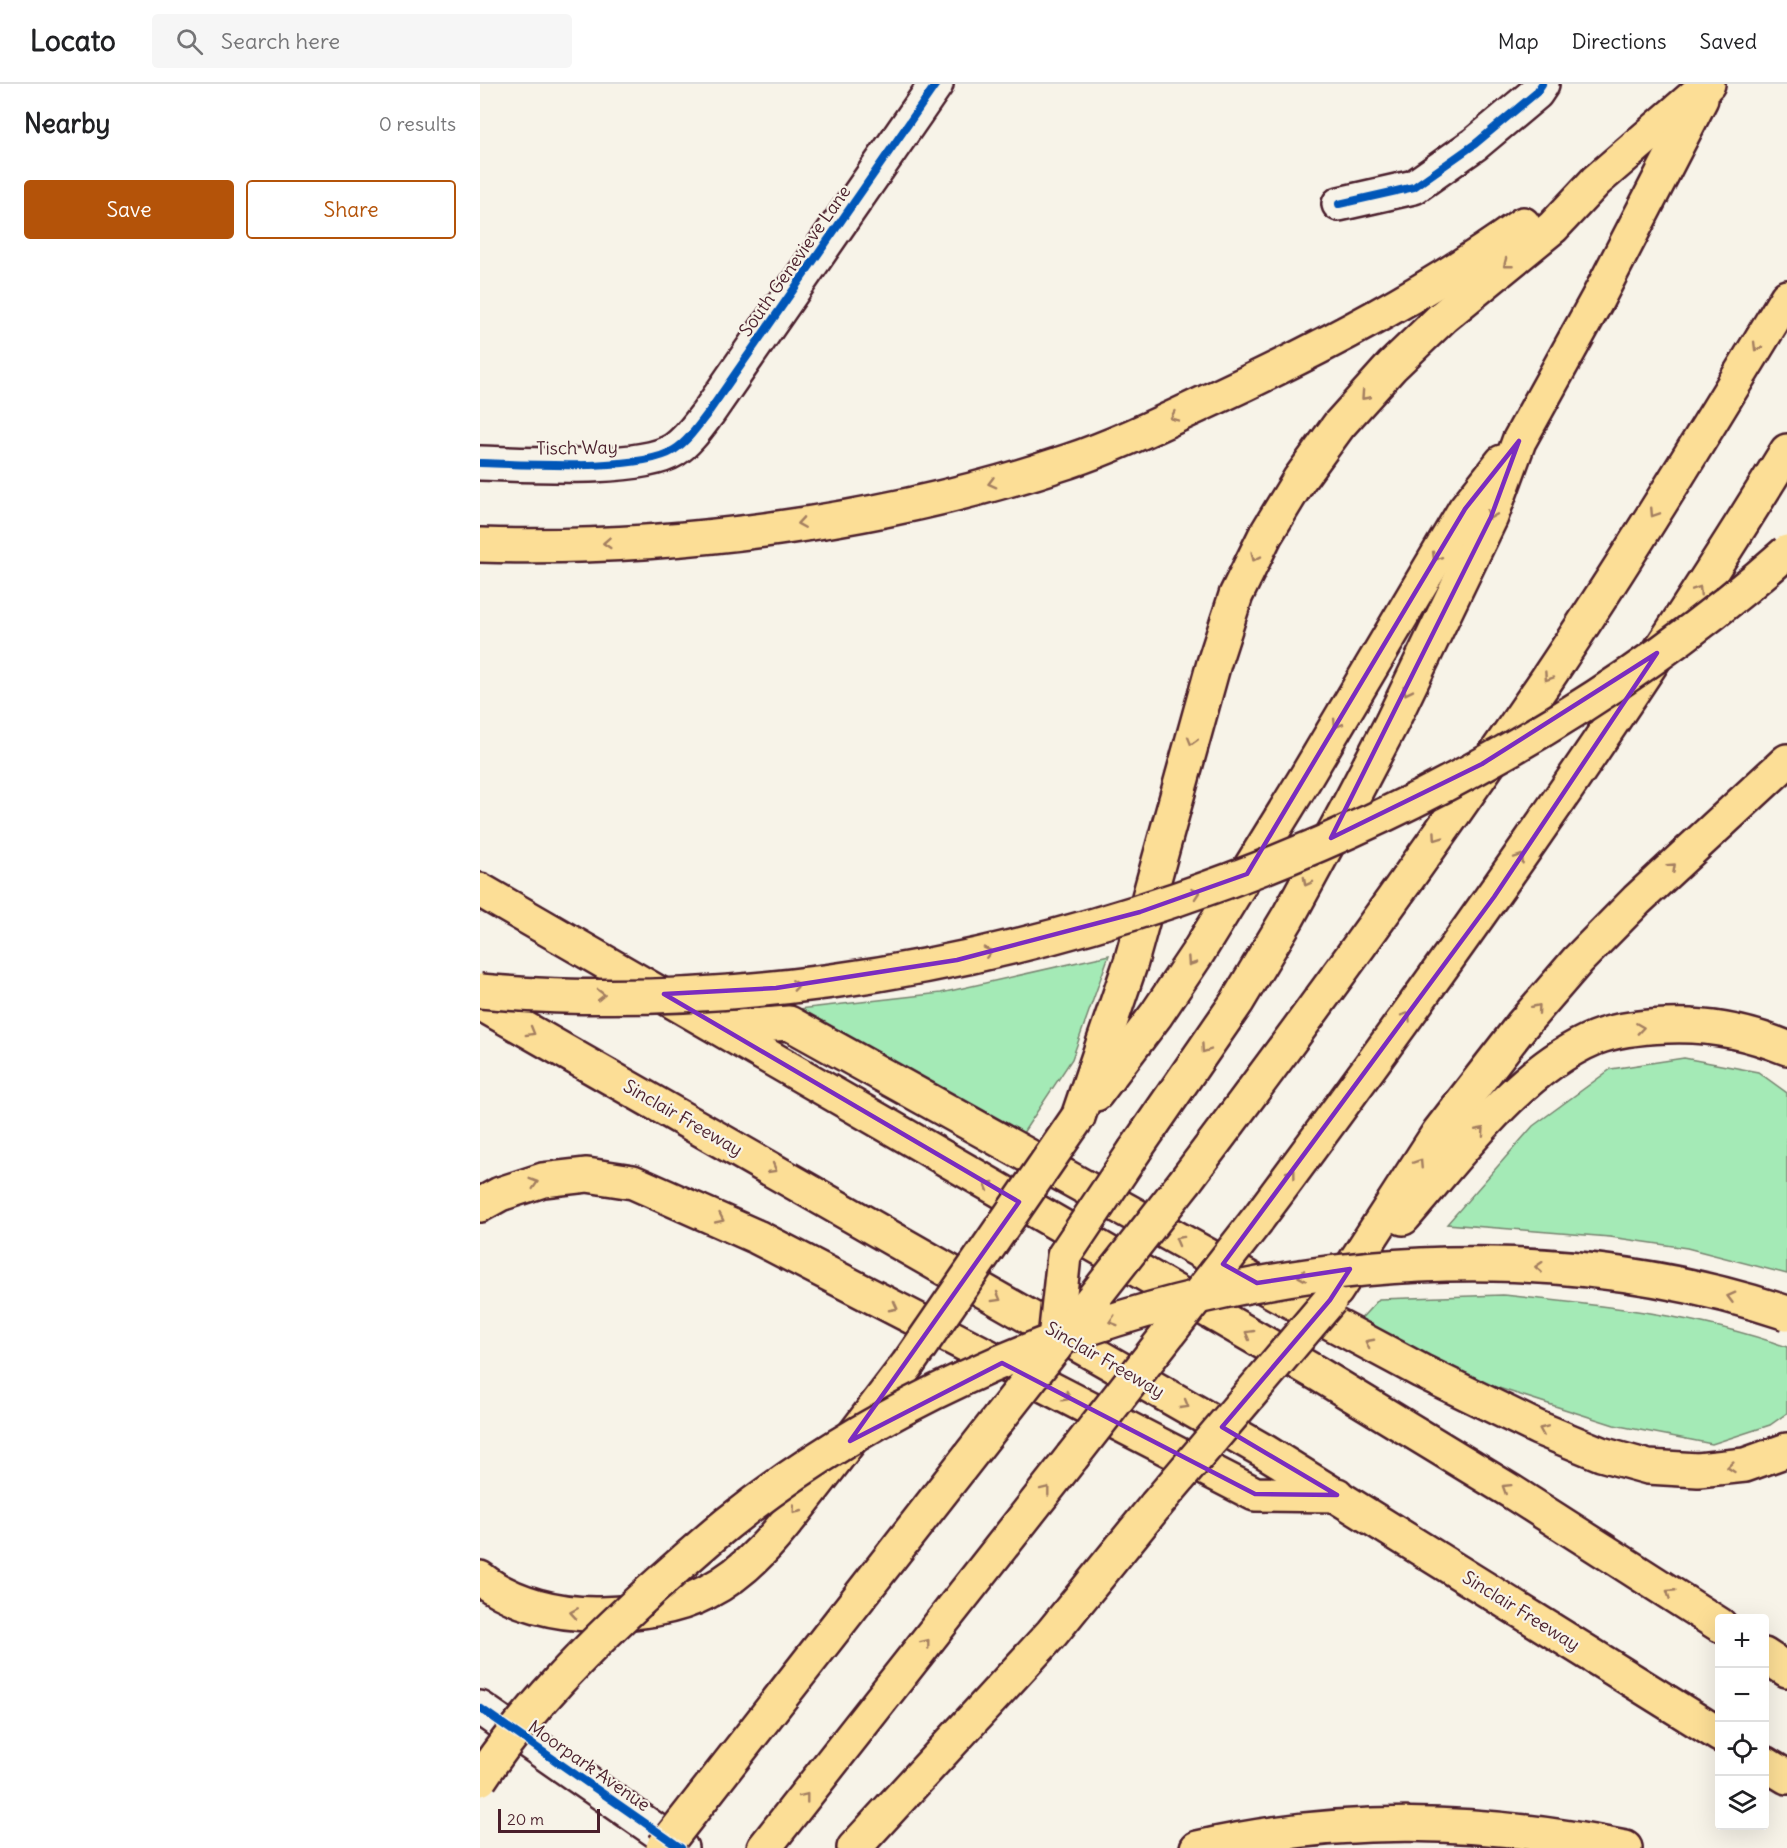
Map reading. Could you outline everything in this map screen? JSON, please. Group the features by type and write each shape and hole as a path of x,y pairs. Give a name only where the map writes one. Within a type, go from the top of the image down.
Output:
{"highway":[{"path":"1078,1117 1131,962 1214,663 1236,595 1265,536 1299,480 1339,425 1392,366 1443,317 1553,227 1596,181 1708,84"},
{"path":"1054,1348 1064,1256 1237,1002 1288,917 1391,724 1491,517 1519,441 1598,298 1708,84"},
{"path":"480,545 548,547 739,533 913,503 1070,461 1146,430 1319,348 1476,258 1544,210 1596,181"},
{"path":"663,1848 1186,1179 1316,1009 1548,678 1671,488 1787,297"},
{"path":"480,1578 533,1605 581,1614 626,1613 670,1605 707,1592 743,1568 771,1541 908,1364 1078,1117 1156,1015 1197,954 1306,777 1465,509 1519,441"},
{"path":"767,1845 1257,1220 1494,897 1641,678 1787,451"},
{"path":"480,991 591,995 683,994 776,988 957,960 1045,939 1140,912 1227,883 1400,807 1482,764 1632,672 1702,621 1787,552"},
{"path":"1330,1300 1439,1132 1522,1025 1578,960 1637,900 1787,761"},
{"path":"480,890 723,1028 984,1183 1318,1374 1512,1492 1715,1622"},
{"name":"Sinclair Freeway","path":"480,1003 1337,1495 1715,1732"},
{"path":"723,1028 789,1023 1421,1371 1538,1428 1601,1454 1648,1467 1698,1470 1745,1466 1787,1450"},
{"path":"854,1848 1052,1633 1156,1505 1330,1300 1512,1096 1556,1060 1596,1038 1640,1027 1687,1025 1728,1029 1787,1048"},
{"path":"480,1205 500,1194 543,1180 587,1175 633,1182 685,1203 767,1242 1255,1494 1337,1495"},
{"path":"480,1779 532,1713 585,1654 728,1523 793,1476 926,1398 1000,1363 1088,1329 1175,1302 1258,1283 1336,1270 1410,1264 1511,1264 1596,1271 1687,1286 1787,1313"},
{"path":"1769,1658 1787,1670"},
{"path":"1769,1766 1787,1777"},
{"path":"1197,1848 1256,1835 1349,1824 1450,1824 1554,1834 1625,1848"}],"street":[{"name":"South Genevieve Lane","path":"673,451 693,434 936,84"},
{"path":"1339,204 1414,187 1475,144 1536,93 1542,84"},
{"name":"Tisch Way","path":"480,463 570,466 637,461 673,451"},
{"name":"Moorpark Avenue","path":"480,1708 681,1848"}],"highlighted area":[{"path":"1519,441 1491,517 1331,838 1482,764 1657,653 1494,897 1223,1264 1257,1283 1350,1269 1330,1300 1222,1427 1337,1495 1255,1494 1002,1363 850,1441 1019,1202 664,994 776,988 957,960 1140,912 1247,874 1465,509"}],"green space":[{"path":"1109,955 1072,1059 1021,1136 799,1009 941,993"},
{"path":"1684,1058 1758,1072 1787,1093 1787,1274 1687,1248 1610,1237 1447,1224 1533,1126 1611,1069"},
{"path":"1503,1295 1646,1312 1717,1326 1787,1347 1787,1413 1770,1425 1712,1444 1614,1425 1480,1382 1355,1325 1379,1299"}],"cycle path":[{"path":"480,463 609,464 657,457 679,446 693,433 708,413 936,84"},
{"path":"1339,204 1414,187 1475,144 1536,93 1542,84"},
{"path":"480,1708 681,1848"}]}
